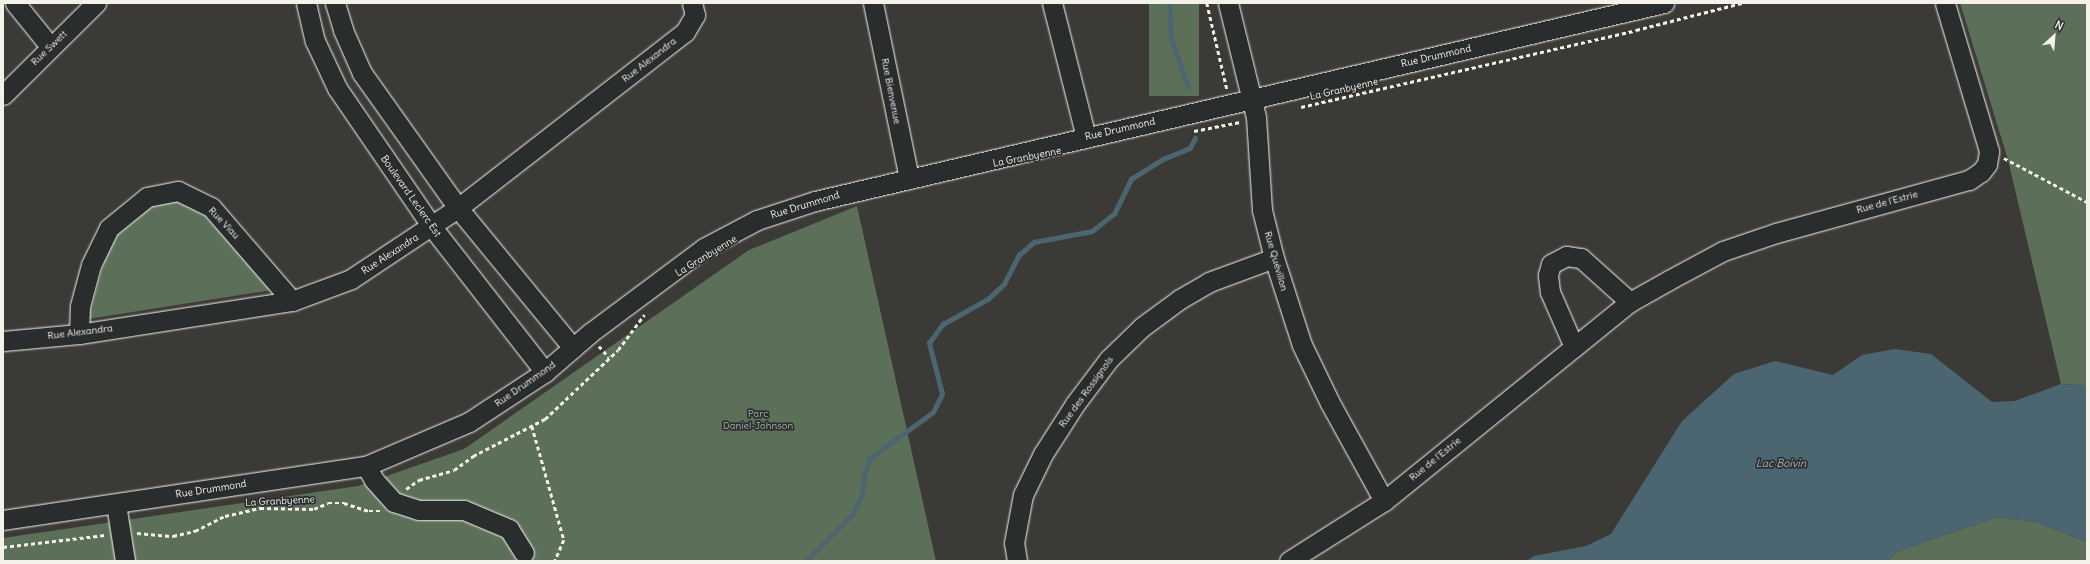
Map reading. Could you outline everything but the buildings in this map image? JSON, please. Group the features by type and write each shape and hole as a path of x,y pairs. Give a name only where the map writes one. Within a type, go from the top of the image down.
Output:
{"street":[{"path":"15,3 50,46"},
{"name":"Rue Swett","path":"3,95 50,46 96,3"},
{"name":"Boulevard Leclerc Est","path":"306,3 315,41 337,88 432,227 545,372"},
{"path":"335,3 343,30 362,73 458,208 573,348"},
{"name":"Rue Alexandra","path":"3,341 79,334 292,301 351,279 432,227 458,208 685,32 695,15 692,3"},
{"name":"Rue Bienvenue","path":"873,3 909,178"},
{"path":"1052,3 1086,137"},
{"name":"Rue Quévillon","path":"1228,3 1256,117 1262,210 1274,258 1302,345 1330,403 1384,501"},
{"name":"Rue Drummond","path":"3,520 366,466 469,422 545,372 652,284 697,252 757,220 815,201 1251,98 1664,3"},
{"path":"1945,3 1989,151"},
{"name":"Rue de l'Estrie","path":"1289,561 1384,501 1630,302 1723,251 1776,233 1969,180 1981,172 1987,164 1989,151"},
{"name":"Rue Viau","path":"79,334 80,306 91,265 109,228 147,197 178,191 211,207 292,301"},
{"path":"1574,346 1550,292 1548,275 1551,264 1566,256 1581,258 1630,302"},
{"name":"Rue des Rossignols","path":"1017,561 1014,543 1023,495 1043,454 1075,404 1109,359 1142,327 1180,299 1209,282 1274,258"},
{"path":"366,466 374,480 394,502 418,510 464,510 509,530 524,553"},
{"path":"116,504 125,561"}],"path":[{"path":"1207,3 1234,123"},
{"name":"La Granbyenne","path":"1295,108 1636,30 1742,3"},
{"path":"1187,133 1256,117"},
{"path":"1989,151 2087,202"},
{"path":"404,491 419,480 454,470 473,456 532,426 558,408 625,342 645,313"},
{"path":"596,340 609,358"},
{"path":"532,426 564,540 555,561"},
{"name":"La Granbyenne","path":"134,532 173,536 195,531 225,516 260,508 314,509 328,503 344,503 379,513 387,508"},
{"path":"3,547 109,535"}],"green space":[{"path":"1149,3 1199,3 1199,96 1149,96"},
{"path":"1960,3 2087,3 2087,389 2082,385 2061,384 2008,160"},
{"path":"182,185 285,288 88,319 111,236 139,203"},
{"name":"Parc Daniel-Johnson","path":"857,206 936,561 3,561 3,538 358,486 464,449 749,250"},
{"path":"1998,517 2036,522 2087,542 2087,561 1887,561 1898,551"}],"water":[{"name":"Lac Boivin","path":"1895,349 1931,354 1992,402 2015,401 2061,384 2082,385 2087,389 2087,542 2036,522 1998,517 1898,551 1887,561 1527,561 1534,556 1586,546 1611,534 1682,421 1734,374 1775,361 1833,375 1862,355"}],"waterway":[{"path":"1170,3 1171,37 1188,86"},
{"path":"806,561 853,514 862,495 864,475 870,458 933,412 942,394 929,343 943,324 988,299 1004,284 1019,255 1034,242 1092,231 1114,214 1131,179 1163,159 1190,148 1195,138"}]}
